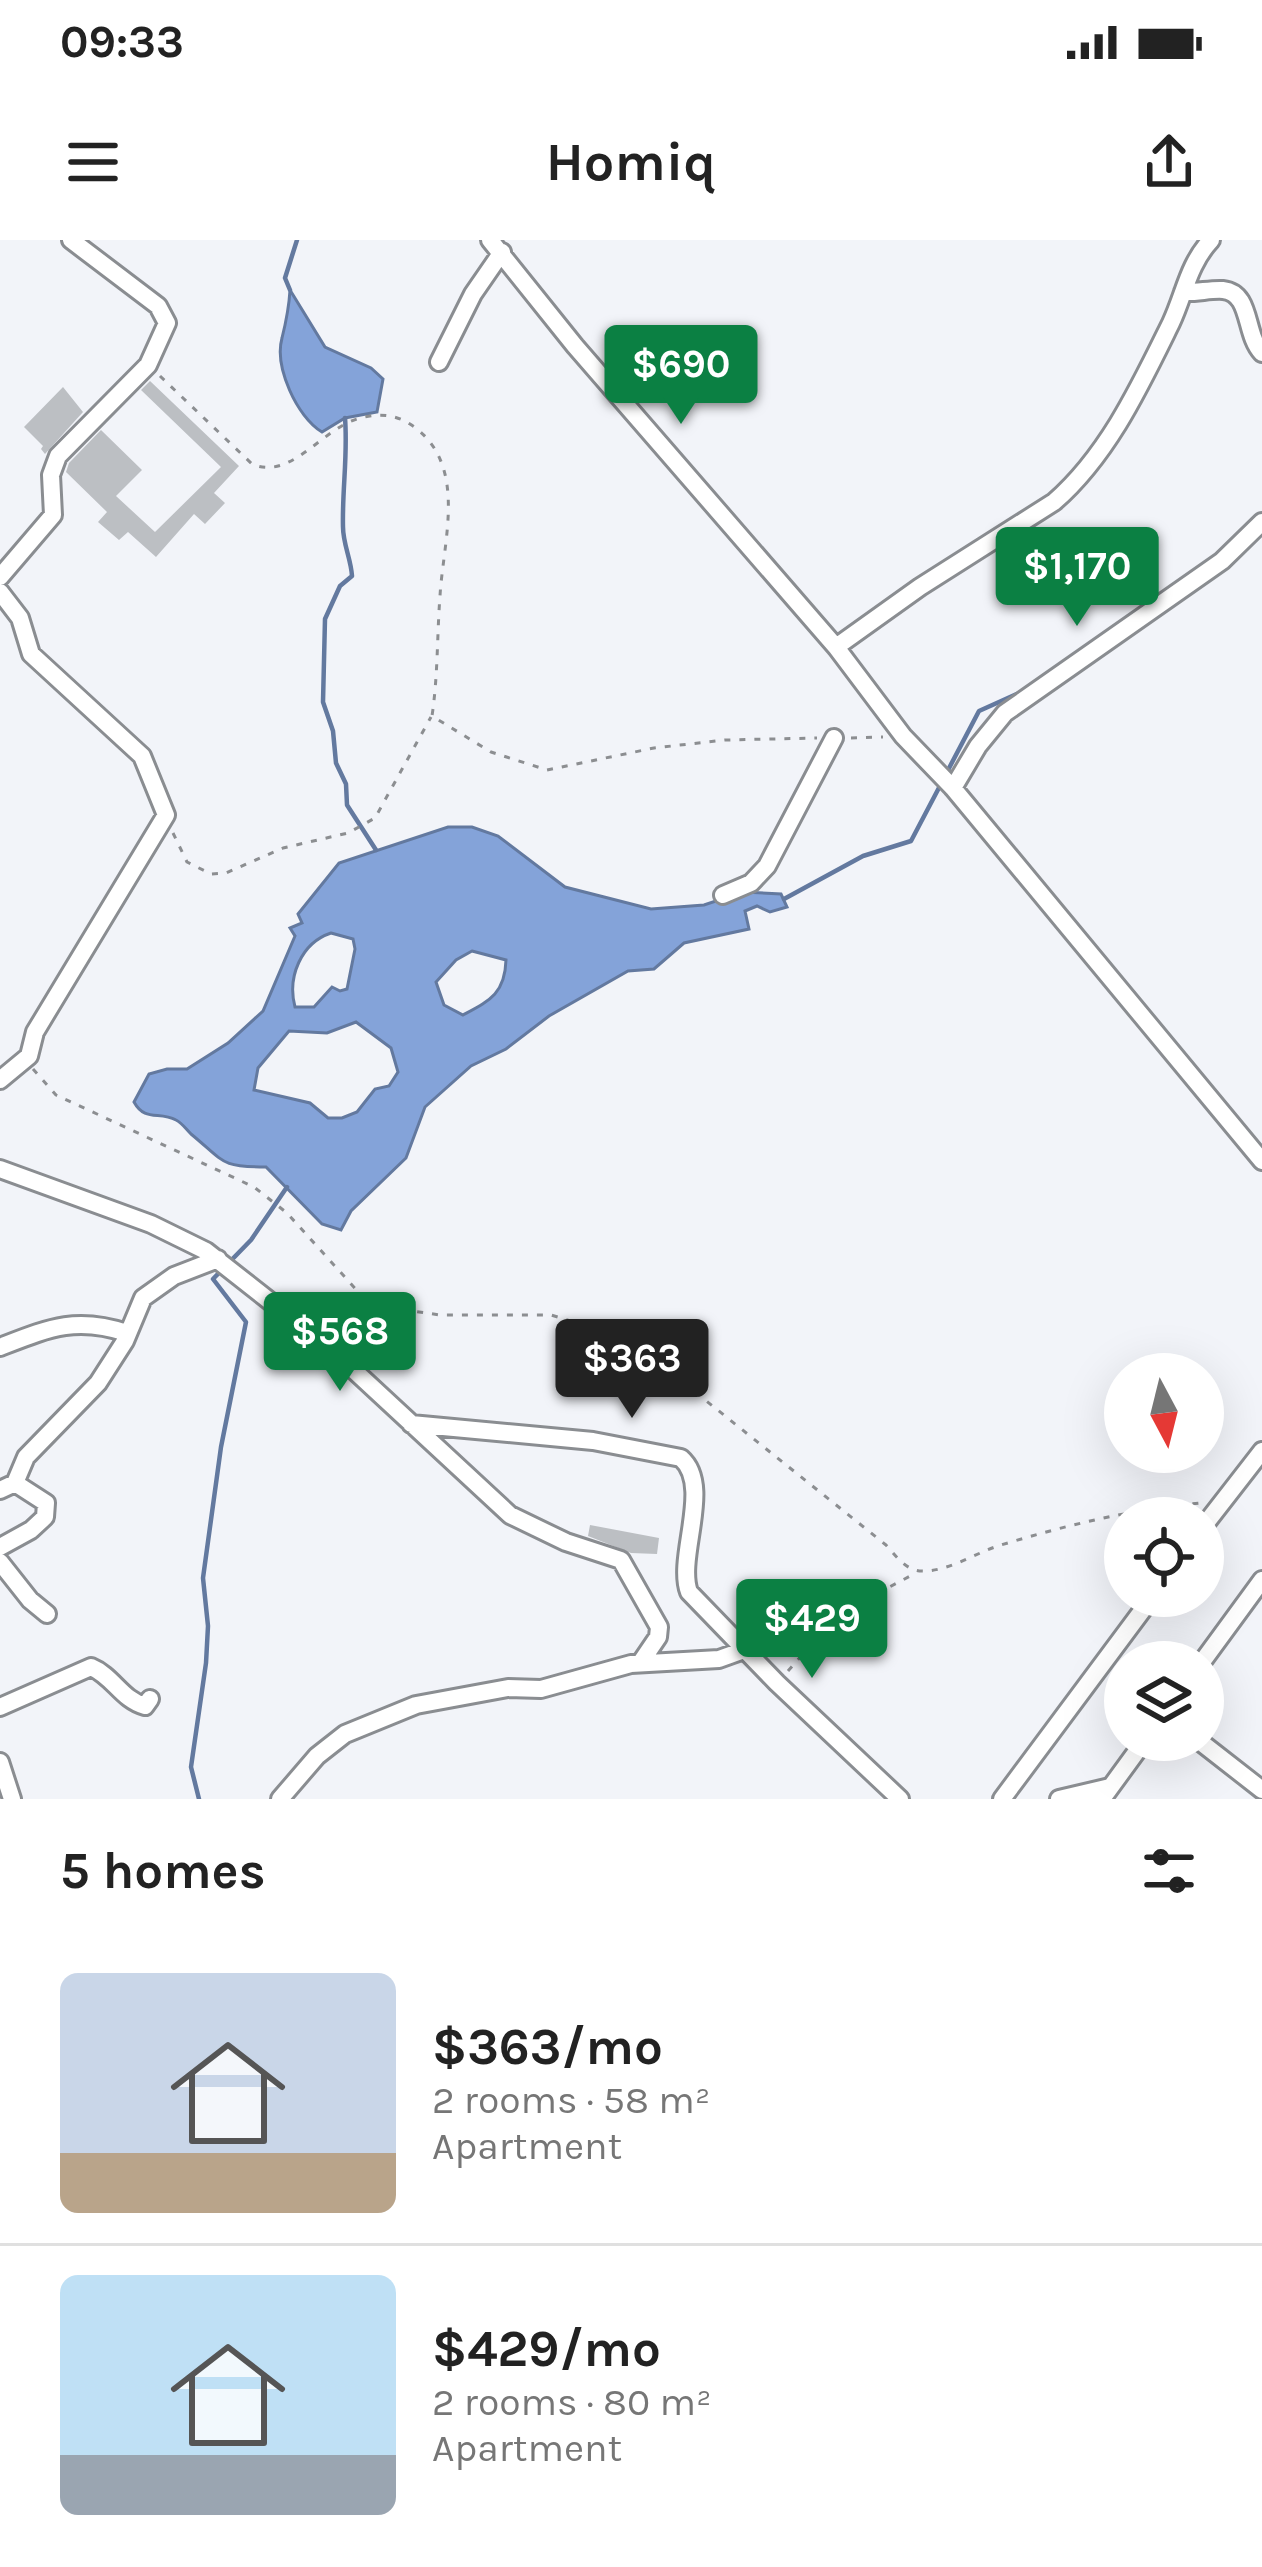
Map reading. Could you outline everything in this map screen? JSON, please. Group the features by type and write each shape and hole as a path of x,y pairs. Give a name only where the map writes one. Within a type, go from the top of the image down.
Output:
{"street":[{"path":"0,577 53,515 51,475 58,456 148,365 164,334 165,313 71,240"},
{"path":"836,646 1054,502 1074,484 1111,437 1183,292 1191,266 1210,240"},
{"path":"439,362 496,246 575,346 836,646 903,736 953,788 1262,1161"},
{"path":"1183,292 1236,294 1244,301 1250,336 1262,353"},
{"path":"953,788 986,736 1015,705 1222,561 1262,522"},
{"path":"0,592 20,618 31,654 142,756 166,815 35,1032 29,1056 0,1080"},
{"path":"723,895 751,883 767,866 834,738"},
{"path":"0,1169 152,1225 218,1259 332,1350 510,1516 621,1560 658,1627 658,1637 641,1662"},
{"path":"0,1546 45,1517 46,1503 8,1487 26,1457 92,1392 128,1334 138,1304 186,1270 218,1259"},
{"path":"0,1347 59,1325 92,1323 128,1334"},
{"path":"410,1424 593,1441 681,1458 692,1472 686,1585 695,1601 901,1799"},
{"path":"1224,1498 1262,1451"},
{"path":"0,1562 47,1614"},
{"path":"1219,1641 1259,1590"},
{"path":"1002,1799 1137,1617"},
{"path":"280,1799 345,1734 393,1713 492,1690 541,1688 641,1662 704,1661 744,1650"},
{"path":"0,1707 92,1667 113,1680 137,1705 145,1706 150,1699"},
{"path":"1224,1760 1262,1790"},
{"path":"1058,1799 1106,1793 1130,1761"},
{"path":"0,1762 12,1799"}],"path":[{"path":"148,365 252,464 262,468 290,463 324,434 356,419 396,415 425,436 441,465 448,500 432,716 375,818 363,827 211,874 187,862 166,815"},
{"path":"432,716 491,752 547,770 654,748 725,740 903,736"},
{"path":"29,1056 42,1084 56,1095 254,1186 298,1224 362,1296 384,1307 440,1315 551,1315 614,1334 674,1375 918,1572"},
{"path":"777,1683 838,1614 918,1572 1104,1518"}],"water":[{"path":"290,290 325,347 371,368 383,379 377,412 345,418 322,432 304,415 281,363"},
{"path":"448,827 472,827 498,836 565,887 651,909 704,905 743,892 781,894 787,907 770,912 757,906 745,911 749,929 684,943 654,969 628,971 471,1066 425,1107 406,1158 351,1211 341,1230 322,1224 266,1167 224,1161 178,1121 148,1114 134,1102 149,1074 187,1069 228,1043 263,1011 295,936 290,928 302,923 298,914 339,863","holes":["331,933 353,939 347,989 332,987 314,1007 295,1007 293,984 299,962 312,945","472,951 506,960 503,981 494,995 463,1015 444,1005 436,982 456,960","356,1022 391,1048 398,1072 389,1086 375,1089 357,1112 342,1118 328,1118 310,1103 254,1090 258,1068 289,1031 327,1033"]}],"building":[{"path":"150,381 239,466 214,493 225,503 205,524 194,514 156,557 128,532 119,540 98,522 107,512 66,472 101,430 142,470 116,496 155,532 221,467 141,390"},
{"path":"63,387 83,412 45,454 24,427"},
{"path":"590,1525 659,1538 657,1554 631,1553 588,1536"}],"waterway":[{"path":"290,290 285,278 297,240"},
{"path":"345,418 343,527 352,576 340,586 325,619 323,702 333,731 336,763 346,784 347,805 376,850"},
{"path":"947,772 979,711 1026,690"},
{"path":"784,899 863,856 911,841 942,782"},
{"path":"199,1799 191,1767 206,1663 203,1578 221,1447 246,1322 213,1279 251,1240 287,1187"}]}
